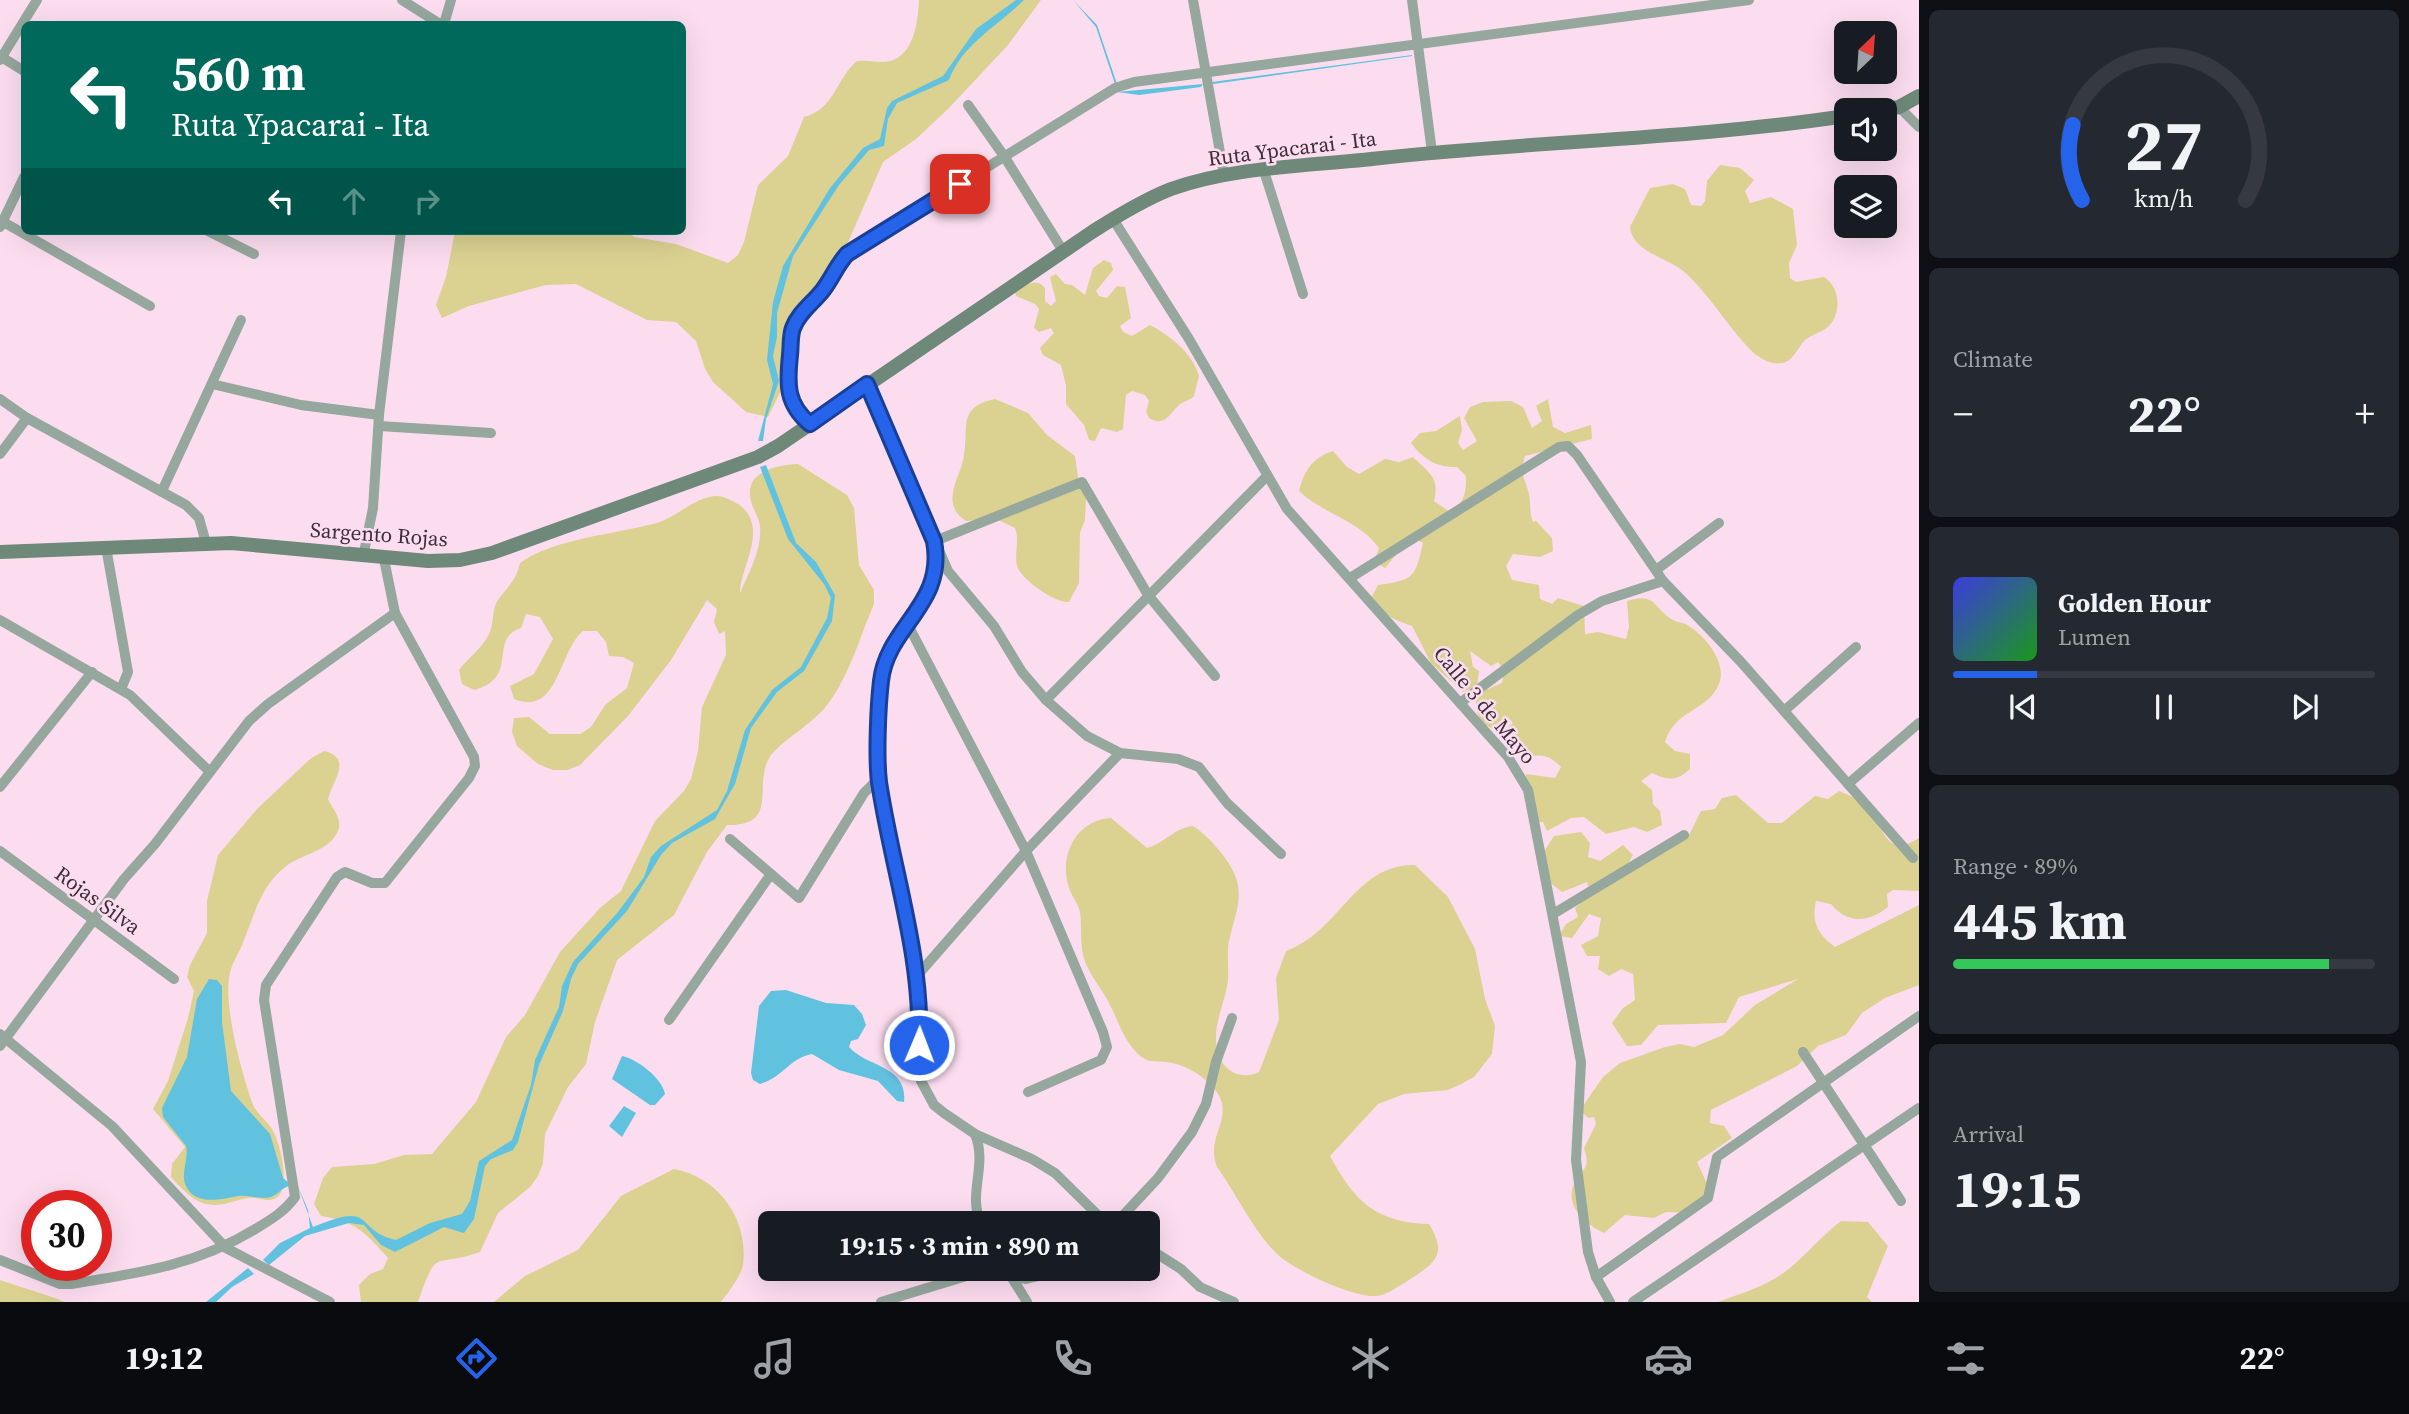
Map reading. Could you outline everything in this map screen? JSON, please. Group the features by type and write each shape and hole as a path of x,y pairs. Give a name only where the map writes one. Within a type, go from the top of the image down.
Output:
{"street":[{"path":"24,21 37,0"},
{"path":"402,0 437,21"},
{"path":"443,21 451,0"},
{"path":"1193,0 1224,176"},
{"path":"1412,0 1432,152"},
{"path":"810,424 797,413 789,398 792,331 802,313 823,289 847,254 1117,87 1206,80 1418,45 1749,0"},
{"path":"21,26 1,58 21,69"},
{"path":"1919,96 1899,107 1919,127"},
{"path":"968,105 1004,156 1063,251"},
{"name":"Ruta Ypacarai - Ita","path":"778,446 1112,219 1172,189 1224,176 1432,152 1781,126 1834,118"},
{"path":"1264,171 1303,294"},
{"path":"21,183 1,223 21,234"},
{"name":"Calle 3 de Mayo","path":"1112,219 1189,340 1266,477 1287,509 1508,757 1528,790 1581,1062 1576,1160 1588,1252 1596,1277 1610,1302"},
{"path":"23,235 150,306"},
{"path":"216,235 254,254"},
{"path":"363,557 373,508 379,421 401,235"},
{"path":"162,491 241,320"},
{"path":"212,384 379,421 491,433"},
{"path":"867,384 948,571 993,626 1022,672 1046,700 1087,736 1120,752 1178,759 1199,767 1227,803 1281,854"},
{"path":"0,399 27,418 186,505 199,518 206,543"},
{"path":"0,454 27,418"},
{"name":"Sargento Rojas","path":"0,552 206,543 384,559 460,560 492,553 758,457 778,446"},
{"path":"1350,578 1559,447 1567,446 1577,455 1663,581 1784,711 1913,858"},
{"path":"1046,700 1266,477"},
{"path":"934,541 1082,482 1148,595 1215,676"},
{"path":"1656,570 1719,523"},
{"path":"934,541 938,560 936,577 885,664 881,680 879,778 920,999 921,1081 934,1105 975,1134 1032,1159 1055,1173 1094,1211"},
{"path":"106,547 128,672 121,689"},
{"path":"0,1261 60,1284 165,1268 226,1248 289,1206 295,1197 264,1000 266,985 337,877 345,873 372,883 385,883 461,789 475,766 474,757 395,613 384,559"},
{"path":"1460,703 1578,615 1602,601 1663,581"},
{"path":"330,1302 226,1248 112,1126 2,1039 248,721 395,613"},
{"path":"0,620 121,689 144,707 209,771"},
{"path":"907,623 1026,851 1107,1046 1101,1060 1028,1092"},
{"path":"1784,711 1856,647"},
{"path":"0,787 92,671"},
{"path":"1848,784 1919,723"},
{"path":"916,977 1026,851 1120,752"},
{"path":"730,839 799,898 864,793 879,778"},
{"path":"1553,915 1684,835"},
{"name":"Rojas Silva","path":"0,851 174,979"},
{"path":"669,1020 771,874"},
{"path":"1596,1277 1708,1198 1717,1157 1919,1016"},
{"path":"1127,1211 1158,1178 1192,1132 1206,1104 1216,1062 1232,1018"},
{"path":"1803,1052 1901,1201"},
{"path":"1633,1302 1919,1108"},
{"path":"975,1134 981,1148 975,1202 978,1211"},
{"path":"1160,1256 1181,1269 1200,1287 1234,1302"},
{"path":"881,1302 950,1281"},
{"path":"1014,1281 1027,1302"}],"shaded area":[{"path":"919,0 1041,0 1008,45 949,108 916,139 883,162 833,277 801,303 794,315 785,355 789,368 786,381 768,417 746,412 713,382 705,369 696,341 676,322 647,320 576,284 546,285 469,306 442,318 436,305 446,277 454,235 632,235 676,244 728,263 738,255 744,242 758,185 788,156 804,117 822,108 829,101 857,61 884,62 902,55 912,38"},
{"path":"1720,165 1740,168 1754,180 1745,191 1750,203 1771,197 1793,209 1797,245 1789,263 1790,278 1796,282 1824,277 1836,293 1836,314 1829,326 1805,340 1786,362 1771,363 1756,355 1693,280 1676,266 1644,248 1632,235 1630,227 1650,188 1673,184 1685,189 1691,205 1701,206 1705,201 1707,181"},
{"path":"1104,260 1111,263 1113,270 1096,291 1099,296 1107,298 1117,286 1125,287 1131,318 1120,326 1123,332 1132,336 1150,325 1158,329 1186,352 1199,376 1194,396 1180,404 1162,421 1149,418 1146,412 1149,401 1145,395 1132,391 1126,395 1123,429 1117,432 1101,428 1095,441 1089,440 1084,425 1066,404 1066,386 1061,365 1043,355 1040,348 1054,333 1051,328 1039,332 1034,328 1039,309 1035,304 1016,296 1015,290 1038,283 1045,288 1045,301 1051,306 1056,301 1050,277 1056,274 1065,284 1072,285 1085,295 1093,268"},
{"path":"995,399 1028,413 1047,435 1075,456 1079,484 1086,497 1085,520 1080,533 1079,583 1069,602 1048,595 1020,571 1016,561 1015,528 994,518 966,521 954,506 953,490 964,456 967,420 975,407"},
{"path":"1548,399 1553,427 1565,433 1591,425 1592,439 1525,456 1523,472 1533,522 1536,521 1552,538 1553,551 1540,557 1513,554 1506,566 1512,580 1539,585 1540,599 1552,604 1558,598 1584,606 1585,634 1598,632 1626,639 1629,627 1627,601 1644,598 1649,600 1673,620 1691,627 1706,640 1720,666 1719,684 1714,693 1676,723 1665,742 1675,751 1690,754 1690,769 1676,778 1652,773 1641,781 1652,790 1653,804 1660,811 1662,825 1647,832 1634,827 1606,834 1584,817 1571,818 1547,831 1543,822 1538,822 1524,788 1526,774 1555,778 1561,767 1544,756 1525,758 1504,742 1506,729 1513,723 1508,717 1492,729 1483,722 1477,710 1476,694 1502,683 1504,670 1498,662 1491,666 1470,651 1473,667 1479,671 1477,686 1463,692 1431,663 1412,626 1383,612 1372,596 1378,585 1406,579 1411,575 1418,564 1423,543 1411,537 1385,568 1374,562 1379,548 1371,538 1299,491 1310,466 1333,451 1347,467 1359,474 1385,459 1399,462 1413,457 1432,476 1436,486 1434,501 1450,512 1464,497 1466,476 1457,467 1443,466 1431,461 1411,443 1420,433 1436,431 1460,416 1462,430 1458,443 1463,450 1477,441 1464,418 1470,407 1483,402 1511,401 1523,407 1532,428 1542,421 1536,406"},
{"path":"798,464 847,495 854,508 859,565 874,590 874,604 839,686 823,710 771,755 763,778 760,811 744,823 727,825 707,852 674,915 617,960 595,1022 586,1064 568,1087 545,1134 543,1163 538,1176 530,1187 498,1213 480,1252 438,1262 429,1273 418,1302 361,1302 359,1285 370,1274 383,1269 388,1258 359,1229 343,1221 321,1216 314,1204 323,1178 332,1167 374,1164 404,1155 432,1154 476,1102 506,1037 525,1015 560,952 600,908 621,891 655,821 684,791 691,779 698,751 702,707 726,655 725,631 719,634 714,622 717,609 707,600 671,660 628,716 580,765 568,770 553,770 538,764 517,746 512,732 514,718 529,717 550,734 580,734 591,727 605,705 627,688 634,663 623,657 609,656 606,642 597,631 583,631 568,653 549,691 540,699 529,702 514,699 510,686 534,674 553,639 540,617 526,614 521,628 511,633 506,640 501,668 488,684 474,690 462,684 459,670 487,638 496,603 514,579 520,563 549,548 566,543 661,522 709,497 720,496 742,507 753,527 751,549 740,593 754,561 760,535 759,523 751,501 752,483 757,476 772,468"},
{"path":"324,751 333,754 339,764 328,799 339,819 337,833 320,849 285,867 270,883 232,965 229,982 230,1015 242,1070 253,1104 272,1129 278,1144 284,1176 281,1193 273,1199 251,1198 224,1204 208,1204 194,1199 171,1177 172,1164 185,1147 153,1109 168,1081 188,1018 194,991 187,977 190,965 207,933 207,901 218,855 257,809 310,759"},
{"path":"1839,791 1868,808 1884,834 1894,844 1909,843 1919,838 1919,891 1893,890 1887,894 1888,907 1873,916 1858,919 1844,915 1831,904 1816,901 1814,915 1817,927 1824,938 1835,947 1919,905 1919,985 1885,998 1862,1013 1846,1035 1818,1046 1797,1066 1711,1110 1710,1123 1724,1126 1732,1138 1697,1162 1709,1188 1695,1213 1666,1212 1654,1218 1625,1215 1604,1233 1597,1230 1578,1214 1572,1200 1572,1192 1585,1168 1584,1148 1596,1124 1594,1117 1588,1118 1580,1110 1603,1077 1620,1063 1665,1047 1680,1044 1694,1047 1723,1035 1755,1005 1798,979 1739,997 1726,1023 1658,1025 1641,1045 1627,1046 1612,1023 1623,1008 1635,1000 1633,974 1621,969 1609,976 1598,969 1600,956 1587,956 1581,945 1598,936 1601,918 1589,914 1572,938 1559,936 1566,924 1578,917 1575,908 1590,895 1587,882 1562,892 1540,875 1538,861 1554,836 1581,832 1590,843 1588,857 1600,861 1623,845 1633,855 1626,867 1689,835 1701,811 1715,809 1722,798 1736,795 1768,823 1782,823 1815,796 1828,799"},
{"path":"1111,818 1147,848 1186,827 1193,826 1213,844 1232,869 1238,885 1239,899 1229,942 1228,980 1216,1037 1223,1063 1228,1069 1242,1075 1259,1072 1279,1020 1276,978 1286,951 1305,942 1321,929 1362,886 1377,875 1394,868 1415,865 1448,897 1475,949 1485,999 1495,1026 1492,1054 1474,1077 1448,1090 1404,1094 1378,1104 1330,1156 1348,1186 1369,1206 1394,1219 1429,1224 1438,1245 1438,1253 1423,1271 1390,1292 1362,1295 1326,1282 1283,1259 1256,1228 1217,1167 1214,1157 1223,1108 1217,1093 1206,1080 1190,1069 1174,1063 1147,1060 1137,1053 1128,1042 1108,1000 1085,962 1080,912 1066,876 1068,852 1079,833 1088,825"},
{"path":"674,1169 704,1181 717,1191 727,1203 741,1232 744,1248 742,1269 721,1302 494,1302 525,1276 578,1250 621,1196"},
{"path":"1841,1221 1868,1222 1888,1246 1867,1297 1872,1302 1718,1302 1761,1286 1783,1273"},
{"path":"0,1280 58,1299 64,1302 0,1302"}],"water":[{"path":"1016,0 1024,0 972,46 955,67 949,80 897,103 888,119 884,146 869,150 839,185 793,256 777,313 777,337 773,356 779,381 766,419 763,441 758,441 773,384 767,360 773,302 783,266 830,188 863,148 880,139 887,108 892,101 943,76 976,29"},
{"path":"1073,0 1097,25 1117,84 1096,27"},
{"path":"1412,55 1213,84 1212,82"},
{"path":"1203,84 1201,87 1139,95 1117,92"},
{"path":"766,465 796,543 816,562 835,595 832,621 804,671 777,692 751,728 735,784 715,819 672,843 661,855 627,911 578,964 571,979 563,1011 539,1065 518,1142 513,1150 491,1159 485,1166 474,1219 464,1233 444,1227 395,1252 381,1245 364,1225 349,1223 305,1236 269,1265 263,1260 280,1243 310,1228 309,1215 313,1227 333,1219 356,1217 382,1235 396,1240 430,1223 462,1214 470,1201 479,1161 512,1140 531,1085 535,1060 559,1007 562,986 573,962 618,912 644,877 651,857 661,846 717,810 727,791 745,730 772,690 801,667 827,618 831,598 824,584 788,539 760,467"},
{"path":"209,979 217,980 222,986 222,1022 231,1091 270,1134 283,1178 289,1183 289,1186 271,1197 239,1196 209,1200 195,1196 189,1191 184,1179 186,1146 163,1117 162,1108 187,1057 197,999"},
{"path":"786,990 826,1003 854,1005 862,1014 866,1025 858,1039 851,1041 849,1047 856,1054 893,1074 903,1090 904,1102 897,1101 878,1081 839,1070 812,1054 797,1060 768,1081 760,1084 753,1080 751,1073 759,1006 771,991"},
{"path":"622,1056 641,1065 659,1082 665,1094 655,1105 650,1105 612,1079"},
{"path":"624,1106 636,1113 622,1137 609,1126"},
{"path":"248,1268 254,1274 232,1287 216,1302 206,1302"}],"route":[{"path":"919,1045 920,999 879,778 881,680 885,664 936,577 938,560 934,541 878,403 867,384 810,424 797,413 789,398 788,382 792,331 797,320 847,254 960,184"}]}
